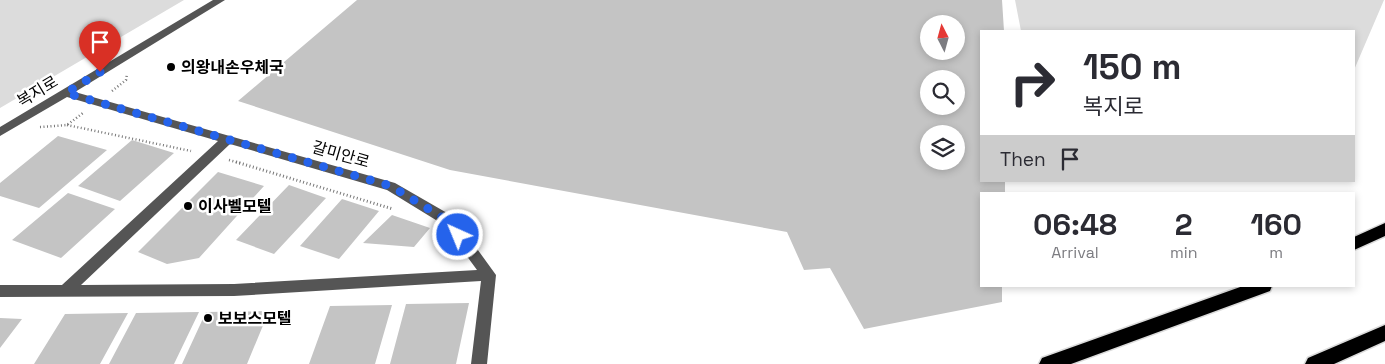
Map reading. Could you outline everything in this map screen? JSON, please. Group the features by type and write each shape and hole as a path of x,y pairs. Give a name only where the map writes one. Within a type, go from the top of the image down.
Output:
{"highway":[{"path":"1355,244 1385,229"},
{"path":"1036,364 1052,363 1261,287"},
{"path":"1314,364 1385,333"}],"street":[{"name":"복지로","path":"0,132 220,0"},
{"name":"갈미안로","path":"66,93 391,186 448,221 488,275"},
{"path":"65,291 228,139"},
{"path":"0,291 234,290 488,275 478,364"}],"path":[{"path":"67,125 126,80"},
{"path":"36,128 67,125 211,155 402,212"}],"shaded area":[{"path":"0,0 184,0 0,108"},
{"path":"1015,0 1384,0 1355,68 1355,30 1021,30"}],"building":[{"path":"357,0 1002,0 1004,30 980,30 980,182 1005,182 1005,192 980,192 980,287 1002,287 1002,302 864,329 830,268 804,270 787,232 450,170 238,101"},
{"path":"58,136 107,150 39,208 0,196 0,183"},
{"path":"132,140 174,153 120,201 78,186"},
{"path":"218,172 264,186 199,258 167,264 138,252"},
{"path":"289,185 326,198 274,254 236,240"},
{"path":"68,193 115,209 61,258 12,240"},
{"path":"342,199 379,211 339,259 300,246"},
{"path":"392,215 430,228 414,247 363,243"},
{"path":"469,303 456,364 390,364 406,304"},
{"path":"392,305 375,364 309,364 330,306"},
{"path":"269,311 247,364 182,364 206,312"},
{"path":"199,312 174,364 109,364 136,313"},
{"path":"128,313 100,364 34,364 65,314"},
{"path":"0,318 22,319 0,348"}],"place":[{"name":"의왕내손우체국","path":"171,67"},
{"name":"이사벨모텔","path":"188,206"},
{"name":"보보스모텔","path":"208,318"}],"route":[{"path":"100,72 66,93 391,186 448,221 458,235"}]}
